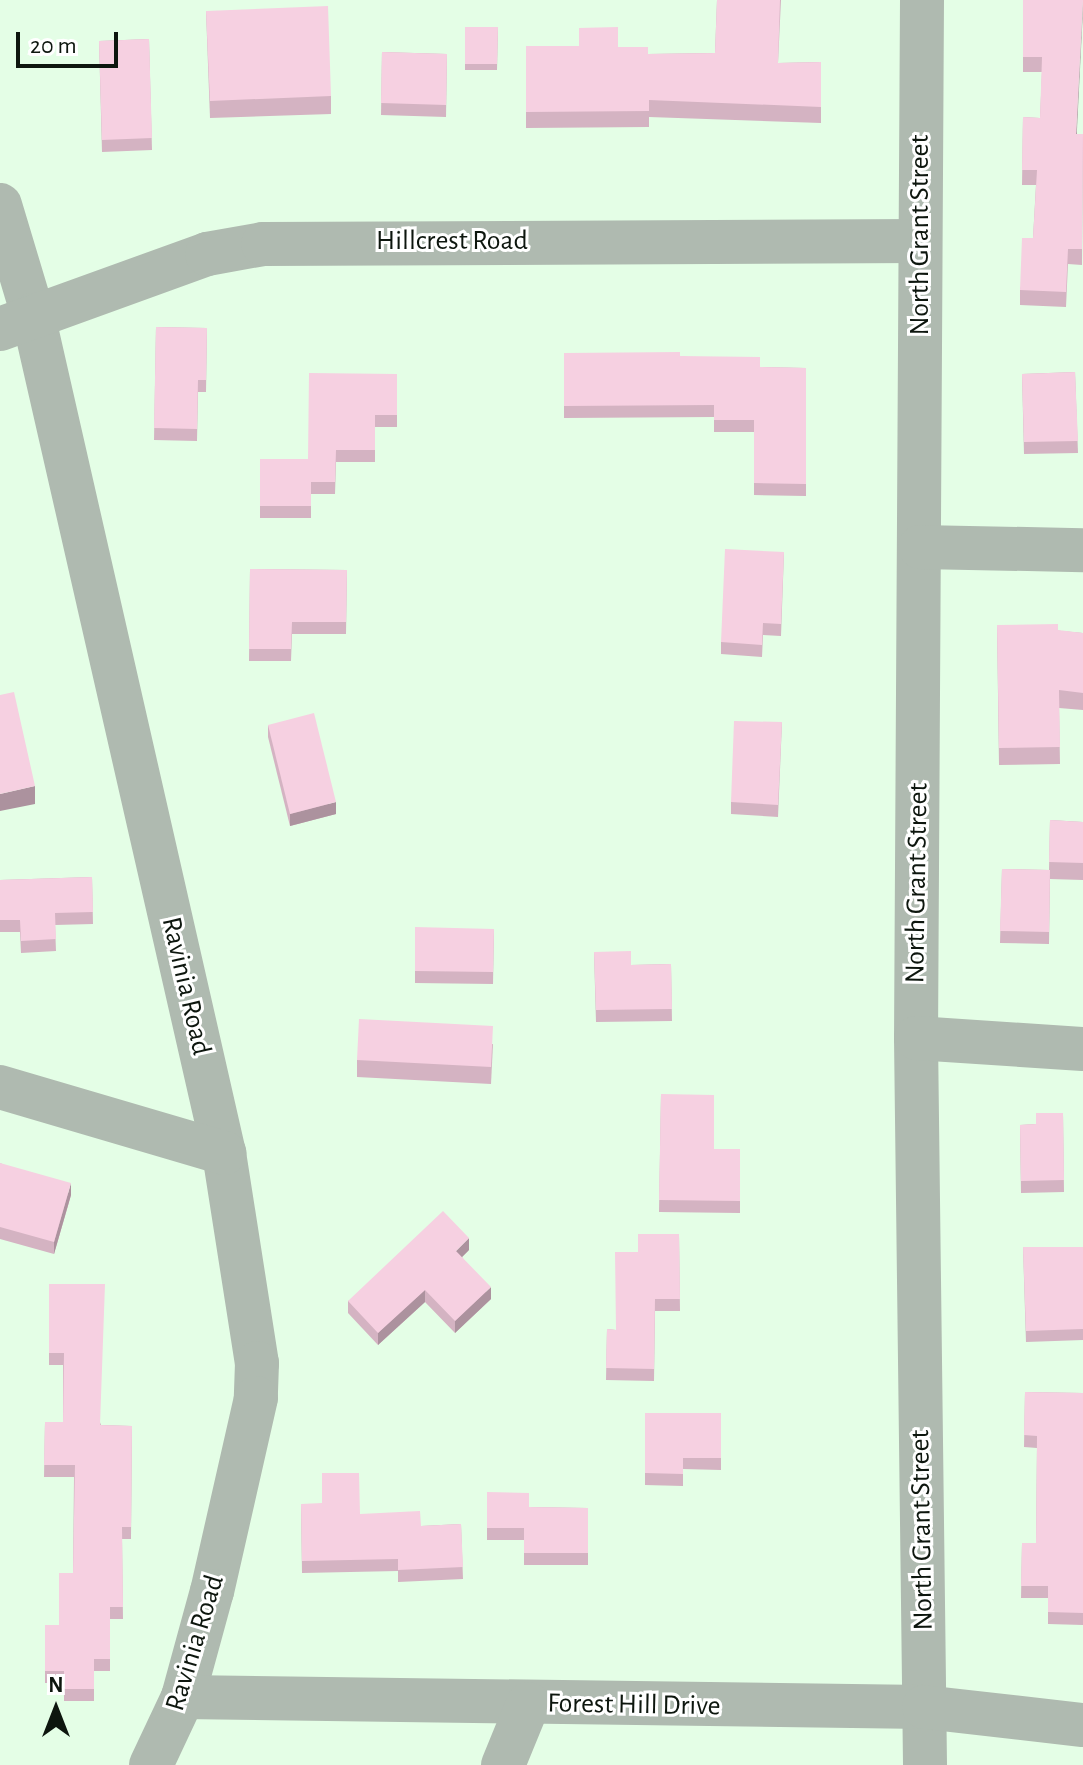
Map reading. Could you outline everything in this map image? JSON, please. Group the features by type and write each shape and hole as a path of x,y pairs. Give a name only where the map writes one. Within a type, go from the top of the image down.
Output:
{"street":[{"name":"North Grant Street","path":"922,0 916,1038 925,1765"},
{"name":"Ravinia Road","path":"0,205 16,322 224,1153 257,1363 256,1398 183,1697 151,1765"},
{"name":"Hillcrest Road","path":"16,322 207,254 263,244 919,241"},
{"path":"920,547 1083,550"},
{"path":"916,1038 1083,1049"},
{"path":"0,1087 224,1153"},
{"name":"Forest Hill Drive","path":"183,1697 924,1707 1083,1725"},
{"path":"503,1765 528,1704"}],"building":[{"path":"717,0 780,0 778,63 821,62 821,107 649,100 649,111 526,112 526,46 579,46 579,28 618,27 618,47 648,47 648,54 715,53"},
{"path":"1023,0 1083,0 1076,134 1083,134 1082,249 1068,249 1066,292 1020,290 1022,238 1033,238 1037,170 1022,170 1023,117 1040,118 1042,57 1023,57"},
{"path":"328,6 331,96 210,101 206,11"},
{"path":"465,27 498,27 497,64 465,64"},
{"path":"149,39 152,138 102,140 99,41"},
{"path":"382,52 447,54 446,105 381,103"},
{"path":"156,327 207,328 206,380 198,380 197,429 154,428"},
{"path":"680,352 680,356 760,357 760,367 806,368 806,484 754,483 754,420 714,420 714,405 564,406 564,353"},
{"path":"1075,372 1078,441 1024,442 1022,374"},
{"path":"309,373 397,374 397,415 375,415 375,450 336,450 335,482 311,482 311,506 260,506 260,459 308,459"},
{"path":"725,549 784,552 781,624 763,623 762,645 721,642"},
{"path":"250,569 347,570 346,622 292,622 291,649 249,649"},
{"path":"1058,624 1058,630 1083,633 1083,693 1059,690 1060,747 999,748 997,625"},
{"path":"14,692 35,786 0,794 0,695"},
{"path":"314,713 336,802 290,814 268,725"},
{"path":"734,721 782,722 778,805 731,802"},
{"path":"1050,820 1083,822 1083,863 1049,862"},
{"path":"1002,869 1050,870 1049,932 1000,931"},
{"path":"92,877 93,912 55,913 56,939 21,941 20,920 0,920 0,880"},
{"path":"415,927 494,929 493,972 415,971"},
{"path":"631,951 631,965 671,964 672,1009 596,1010 594,952"},
{"path":"359,1019 493,1026 491,1067 357,1060"},
{"path":"661,1094 714,1095 714,1149 740,1149 740,1201 659,1200"},
{"path":"1036,1113 1063,1113 1064,1180 1021,1181 1020,1125 1036,1124"},
{"path":"0,1163 71,1183 54,1242 0,1227"},
{"path":"443,1211 469,1238 456,1251 491,1287 455,1321 425,1290 378,1333 348,1301"},
{"path":"638,1234 679,1234 680,1299 655,1299 654,1369 606,1368 607,1329 616,1330 615,1252 638,1252"},
{"path":"1023,1247 1083,1247 1083,1329 1026,1331"},
{"path":"49,1284 105,1284 100,1425 132,1426 131,1527 122,1527 123,1607 110,1607 110,1659 94,1659 94,1689 64,1689 64,1671 45,1671 45,1625 59,1625 59,1573 73,1573 75,1465 44,1465 45,1422 63,1422 64,1353 49,1353"},
{"path":"1025,1392 1083,1393 1083,1613 1048,1612 1048,1586 1021,1586 1022,1543 1036,1543 1037,1436 1024,1435"},
{"path":"645,1413 721,1413 721,1458 683,1458 683,1474 645,1473"},
{"path":"322,1473 359,1473 360,1514 420,1511 421,1526 461,1524 463,1567 398,1570 398,1559 302,1561 301,1504 322,1503"},
{"path":"487,1492 529,1493 529,1507 588,1508 588,1553 524,1553 524,1528 487,1528"}]}
